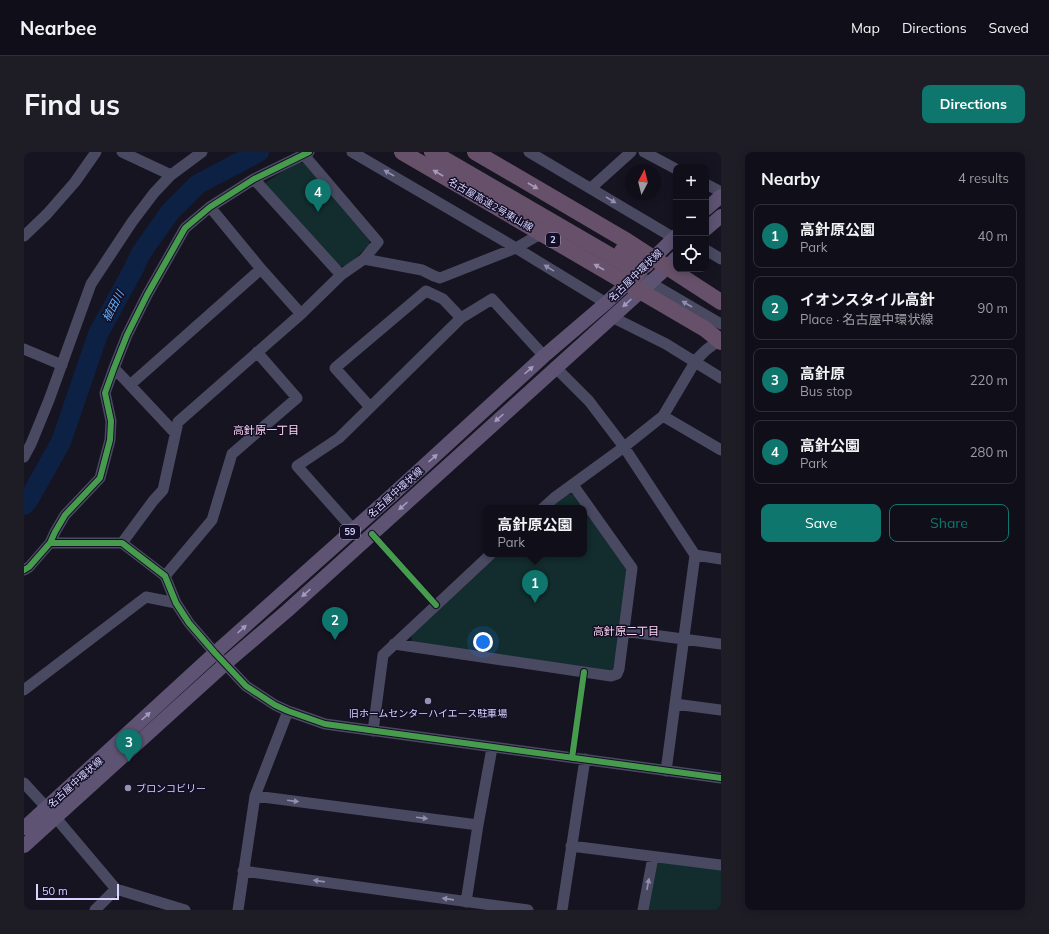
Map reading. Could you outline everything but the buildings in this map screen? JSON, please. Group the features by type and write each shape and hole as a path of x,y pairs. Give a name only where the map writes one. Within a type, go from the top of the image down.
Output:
{"highway":[{"name":"名古屋高速2号東山線","path":"402,152 705,329"},
{"path":"432,152 608,248"},
{"path":"454,152 608,248 625,264 644,274"},
{"path":"475,152 627,241 721,302"},
{"path":"705,329 721,339"},
{"path":"705,329 721,342"}],"main road":[{"path":"709,206 721,196"},
{"path":"709,226 721,216"},
{"name":"名古屋中環状線","path":"24,828 51,813 109,768 286,611 612,317 644,274 673,239"},
{"name":"名古屋中環状線","path":"24,846 51,813 215,653 544,356 606,303 644,274 660,273 673,261"}],"street":[{"path":"24,236 48,214 75,182 96,152"},
{"path":"122,152 171,176"},
{"path":"24,457 46,407 91,284 136,216 154,193 171,176 202,152"},
{"path":"352,152 516,248 606,303"},
{"path":"529,152 673,236"},
{"path":"591,188 631,152"},
{"path":"644,152 673,167"},
{"path":"24,570 29,567 50,543 65,515 100,478 110,440 111,421 105,393 127,335 184,228 210,207 254,179 307,153 378,242 364,259 341,275 301,314 178,422 163,490 122,543"},
{"path":"254,179 341,275"},
{"path":"709,186 721,192"},
{"path":"210,207 301,314"},
{"path":"364,259 422,270 440,278 516,248 535,237 557,231"},
{"path":"709,252 721,259"},
{"path":"130,385 261,268"},
{"path":"660,273 721,308"},
{"path":"644,274 721,324"},
{"path":"370,407 335,368 426,291 443,299 460,318"},
{"path":"354,529 297,466 339,438 460,318 492,299 544,356"},
{"path":"612,317 666,344 721,378"},
{"path":"546,505 663,416 694,362 706,350 721,339"},
{"path":"24,349 62,365"},
{"path":"165,576 212,520 232,454 297,398 257,352"},
{"path":"555,367 588,401 624,447 696,555 666,771"},
{"path":"114,368 175,433"},
{"path":"663,416 721,450"},
{"path":"394,644 611,676 617,674 619,669 632,568 573,485"},
{"path":"50,543 122,543 165,576 176,603 189,623 246,686 274,705 324,724 721,778"},
{"path":"696,555 721,559"},
{"path":"373,731 382,655 488,557"},
{"path":"24,690 146,597 176,603"},
{"path":"624,631 721,644"},
{"path":"675,704 721,710"},
{"path":"238,910 255,796 288,711"},
{"path":"466,902 492,748"},
{"path":"562,910 585,759"},
{"path":"24,783 116,889 185,910"},
{"path":"255,796 478,825"},
{"path":"572,846 721,865"},
{"path":"642,910 653,857"},
{"path":"243,871 528,910"},
{"path":"95,910 116,889"}],"green space":[{"path":"297,162 304,163 369,240 369,245 347,266 338,266 265,183"},
{"path":"568,493 573,495 580,505 553,505"},
{"path":"587,514 628,570 614,668 610,672 413,644 411,636 496,557 587,557"},
{"path":"657,862 721,869 721,910 647,910"}],"waterway":[{"name":"植田川","path":"24,505 29,499 61,442 98,334 141,253 170,212 198,184 259,152"}],"cycle path":[{"path":"24,570 29,567 50,543 65,515 100,478 110,440 111,421 105,393 127,335 147,295 185,228 210,207 254,179 309,152"},
{"path":"372,534 436,605"},
{"path":"50,543 122,543 165,576 176,603 189,623 246,686 275,705 325,724 721,778"},
{"path":"572,758 584,672"}],"place":[{"name":"高針公園","path":"318,212"},
{"name":"高針原公園","path":"535,603"},
{"name":"イオンスタイル高針","path":"335,640"},
{"name":"旧ホームセンターハイエース駐車場","path":"428,701"},
{"name":"高針原","path":"129,762"},
{"name":"ブロンコビリー","path":"128,788"}],"district":[{"name":"高針原一丁目","path":"266,430"},
{"name":"高針原二丁目","path":"626,631"}]}
